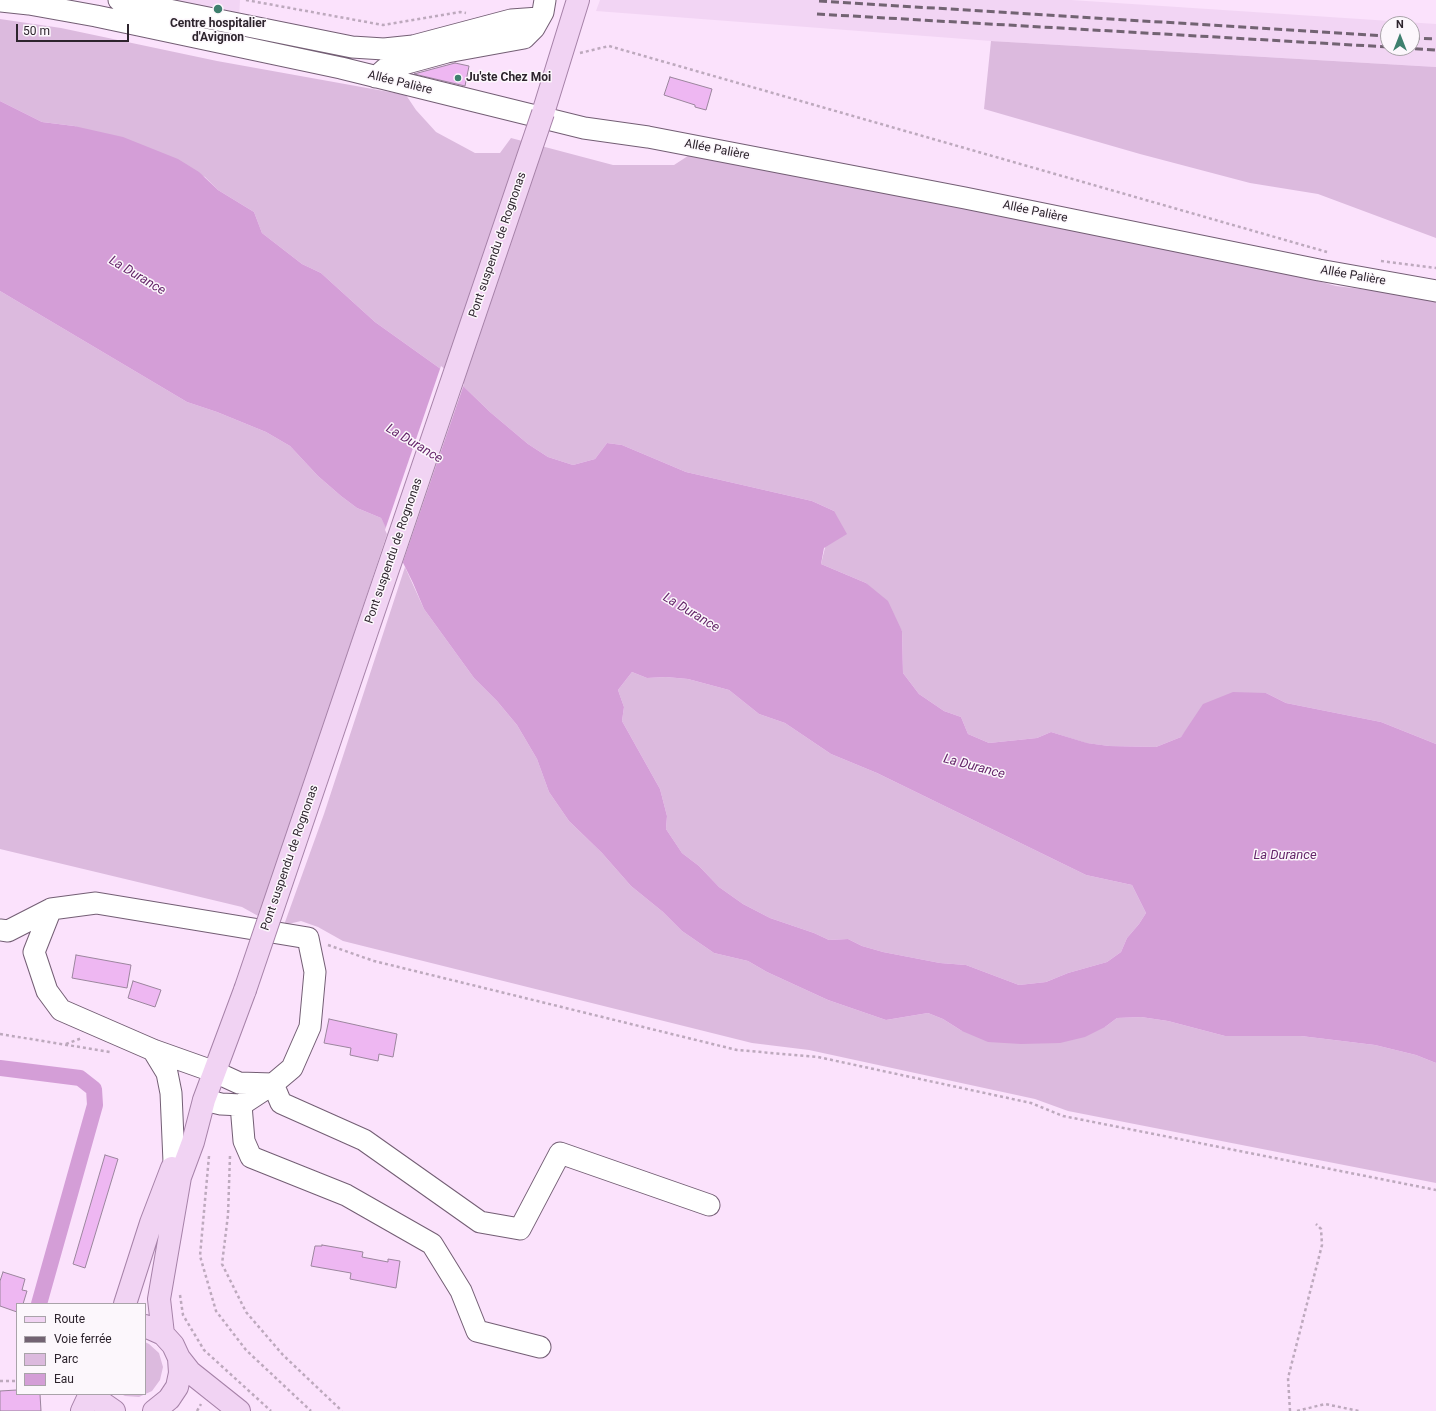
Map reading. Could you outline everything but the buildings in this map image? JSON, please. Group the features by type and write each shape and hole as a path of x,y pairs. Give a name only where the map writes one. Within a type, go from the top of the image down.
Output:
{"main road":[{"name":"Pont suspendu de Rognonas","path":"204,1100 245,990 543,113 578,3"},
{"path":"125,1303 151,1223 174,1162 204,1100"},
{"path":"162,1410 177,1387 180,1373 178,1358 173,1345 154,1330 180,1178 193,1142 204,1100"},
{"path":"178,1358 190,1372 240,1411"},
{"path":"82,1411 90,1395"},
{"path":"97,1395 101,1402 114,1411"}],"street":[{"path":"119,0 352,46 384,49 413,46 511,20 542,9"},
{"name":"Allée Palière","path":"0,2 29,4 96,16 376,77 584,128 679,143 965,198 1312,268 1436,291"},
{"path":"376,77 385,69 431,56 524,38 534,28 542,9"},
{"path":"0,930 8,931 51,909 96,903 308,938 315,972 310,1027 292,1068 273,1084 241,1105 221,1104 204,1100"},
{"path":"51,909 34,952 47,991 61,1010 153,1050 215,1072 239,1083 273,1084"},
{"path":"153,1050 167,1073 171,1092 174,1162"},
{"path":"273,1084 281,1103 364,1140 480,1222 520,1229 560,1153 709,1205"},
{"path":"241,1105 244,1141 251,1157 346,1194 432,1244 461,1291 477,1331 540,1347"}],"path":[{"path":"246,0 383,26 460,12 474,13"},
{"path":"560,58 609,46 1334,253"},
{"path":"1379,261 1436,268"},
{"path":"308,938 374,961 737,1050 818,1057 1030,1103 1063,1116 1436,1190"},
{"path":"0,1034 115,1053"},
{"path":"209,1154 200,1256 216,1310 246,1350 311,1411"},
{"path":"230,1155 228,1215 222,1264 246,1312 283,1355 342,1411"},
{"path":"1290,1411 1288,1378 1322,1245 1321,1229 1316,1224"},
{"path":"180,1302 183,1315 204,1350 271,1411"},
{"path":"0,1382 16,1381"},
{"path":"1297,1411 1325,1404 1359,1411"}],"shaded area":[{"name":"Centre hospitalier d'Avignon","path":"153,0 240,0 239,18"},
{"path":"600,0 1071,0 1380,20 1380,56 1420,56 1420,23 1436,24 1436,67 991,41 596,11"}],"green space":[{"path":"0,19 61,28 217,61 406,95 416,110 436,132 475,153 500,153 511,138 613,165 674,165 694,152 1238,259 1336,286 1436,298 1436,744 1381,722 1286,703 1266,693 1189,727 1181,737 1156,747 1109,746 1086,743 1051,732 1037,738 989,743 968,734 961,717 944,711 919,694 903,673 902,631 866,583 821,564 834,511 812,501 686,472 622,445 607,443 595,459 573,465 548,457 528,444 490,412 459,382 375,322 321,273 302,264 262,233 254,212 218,190 205,177 74,126 42,122 0,101"},
{"path":"991,41 1436,67 1436,238 1318,194 1250,183 1140,154 984,109"},
{"path":"0,291 187,402 217,412 266,432 290,446 318,476 341,496 357,508 381,518 388,531 260,917 242,907 0,849"},
{"path":"405,567 424,609 474,678 497,701 517,725 537,759 549,792 569,821 602,853 631,886 663,912 682,931 714,953 748,961 767,972 828,1000 886,1020 928,1013 943,1019 962,1031 1105,1027 1117,1018 1141,1017 1168,1021 1225,1036 1301,1036 1375,1045 1416,1055 1436,1063 1436,1183 1068,1111 1035,1099 809,1050 752,1043 343,941 318,927 301,921 284,925 324,814"},
{"path":"632,672 647,678 666,677 688,679 729,690 759,714 785,723 831,754 877,773 1086,875 1132,885 1146,913 1127,938 1121,952 1107,962 1068,973 1046,982 1019,985 966,965 940,963 883,952 862,946 848,939 829,940 814,933 770,918 743,904 719,887 699,866 682,853 666,829 667,816 660,789 622,721 624,707 618,690"},
{"path":"146,1342 159,1353 163,1367 160,1380 152,1391 146,1394"},
{"path":"123,1395 143,1395 139,1397"}],"water":[{"name":"La Durance","path":"0,101 42,122 74,126 123,137 178,159 199,172 218,190 254,212 262,233 302,264 321,273 375,322 459,382 490,412 528,444 548,457 573,465 595,459 607,443 622,445 686,472 812,501 834,511 847,534 824,548 821,564 866,583 888,601 902,631 903,673 919,694 944,711 961,717 968,734 989,743 1037,738 1051,732 1087,743 1109,746 1156,747 1181,737 1203,704 1233,692 1266,693 1286,703 1381,722 1436,744 1436,1063 1416,1055 1375,1045 1301,1036 1225,1036 1168,1021 1141,1017 1117,1018 1105,1027 1085,1037 1060,1043 1021,1044 988,1042 962,1031 943,1019 928,1013 886,1020 828,1000 767,972 748,961 714,953 682,931 663,912 631,886 602,853 569,821 549,792 537,759 517,725 497,701 474,678 424,609 381,518 357,508 341,496 318,476 290,446 266,432 217,412 187,402 0,291","holes":["632,672 647,678 666,677 688,679 729,690 759,714 785,723 831,754 877,773 1086,875 1132,885 1146,913 1127,938 1121,952 1107,962 1068,973 1046,982 1019,985 966,965 940,963 883,952 862,946 848,939 829,940 814,933 770,918 743,904 719,887 699,866 682,853 666,829 667,816 660,789 622,721 624,707 618,690"]}],"pier":[{"path":"441,366 464,384 402,565 385,530"}],"waterway":[{"path":"0,1068 80,1078 94,1089 95,1105 39,1303"}],"railway":[{"path":"819,1 1380,36"},
{"path":"817,14 1380,47"},
{"path":"1420,38 1436,39"},
{"path":"1420,49 1436,50"}],"place":[{"name":"Centre hospitalier d'Avignon","path":"218,9"},
{"name":"Ju'ste Chez Moi","path":"458,78"}]}
